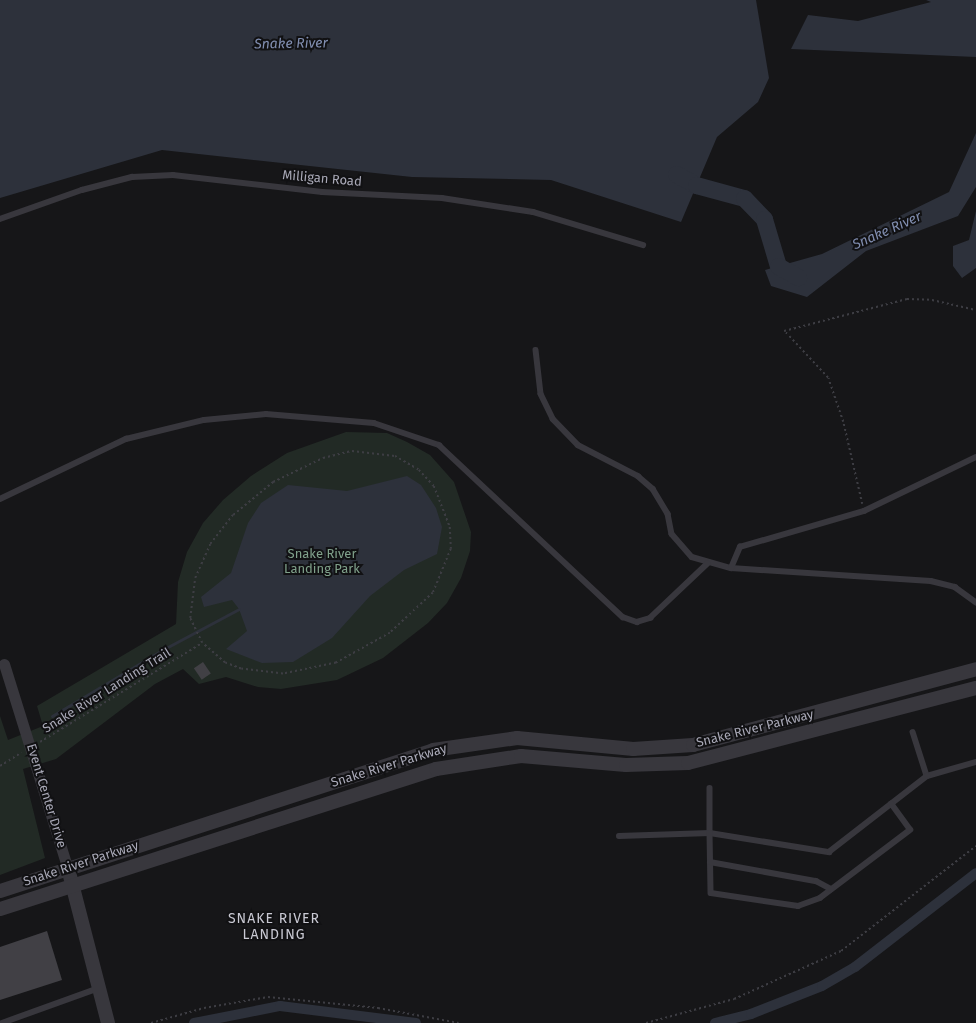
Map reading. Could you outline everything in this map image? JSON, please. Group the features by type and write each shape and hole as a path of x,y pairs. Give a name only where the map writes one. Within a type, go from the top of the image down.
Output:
{"street":[{"name":"Event Center Drive","path":"4,664 73,885 108,1023"},
{"name":"Snake River Parkway","path":"0,891 433,750 517,738 633,749 693,745 976,670"},
{"name":"Snake River Parkway","path":"0,909 436,769 521,756 626,765 688,763 976,688"}],"lane":[{"name":"Milligan Road","path":"0,219 125,179 173,175 322,192 442,198 533,212 643,244"},
{"path":"536,350 541,394 552,419 578,445 638,476 653,489 668,514 672,534 682,548 707,564 731,568 931,581 955,587 976,602"},
{"path":"0,499 126,439 204,420 266,414 374,423 439,446 623,617 637,622 650,618 707,564"},
{"path":"731,568 740,547 864,511 976,457"},
{"path":"913,732 927,776"},
{"path":"619,836 710,833 829,852 927,776 976,762"},
{"path":"710,788 711,893 798,906 831,889 910,830 891,804"},
{"path":"710,862 816,881 831,889"},
{"path":"2,1023 99,988"}],"path":[{"path":"864,511 843,422 828,378 784,331 907,299 932,300 976,310"},
{"path":"374,451 395,456 419,470 434,486 450,527 452,549 445,570 433,593 390,633 336,663 283,674 240,669 212,654 202,643 194,628 190,603 200,563 210,544 249,500 290,472 345,452 374,451"},
{"name":"Snake River Landing Trail","path":"0,766 202,643"},
{"path":"646,1023 734,998 841,951 976,846"},
{"path":"151,1023 204,1008 268,997 378,1008 459,1023"}],"green space":[{"name":"Snake River Landing Park","path":"346,432 387,433 407,442 430,455 454,482 471,532 470,551 461,578 447,603 428,623 383,658 337,680 281,689 258,687 226,677 199,684 183,669 155,684 56,759 23,769 45,858 0,875 0,716 8,740 43,726 37,706 176,624 178,582 187,552 203,523 223,500 251,476 287,453"}],"water":[{"path":"0,0 756,0 769,78 758,102 717,137 681,222 551,180 412,177 162,150 0,198"},
{"path":"926,0 976,0 976,57 791,49 808,15 858,21 931,2"},
{"path":"976,133 976,187 958,216 866,251 807,297 771,286 765,270 822,254 949,192"},
{"path":"976,211 976,268 962,278 953,266 953,246 969,240"},
{"path":"407,476 421,485 436,508 442,527 437,554 404,570 370,596 332,638 293,662 262,663 226,649 247,631 239,609 232,600 204,607 201,597 231,573 248,523 261,503 288,485 347,491"}],"building":[{"path":"203,662 211,674 202,680 194,668"},
{"path":"47,931 62,980 0,1000 0,947"}],"waterway":[{"name":"Snake River","path":"676,174 696,185 744,198 764,219 778,266 798,277"},
{"path":"52,716 164,649 239,609"},
{"path":"715,1023 751,1014 822,986 855,967 976,873"},
{"path":"194,1023 280,1006 416,1023"}],"district":[{"name":"SNAKE RIVER LANDING","path":"274,928"}]}
